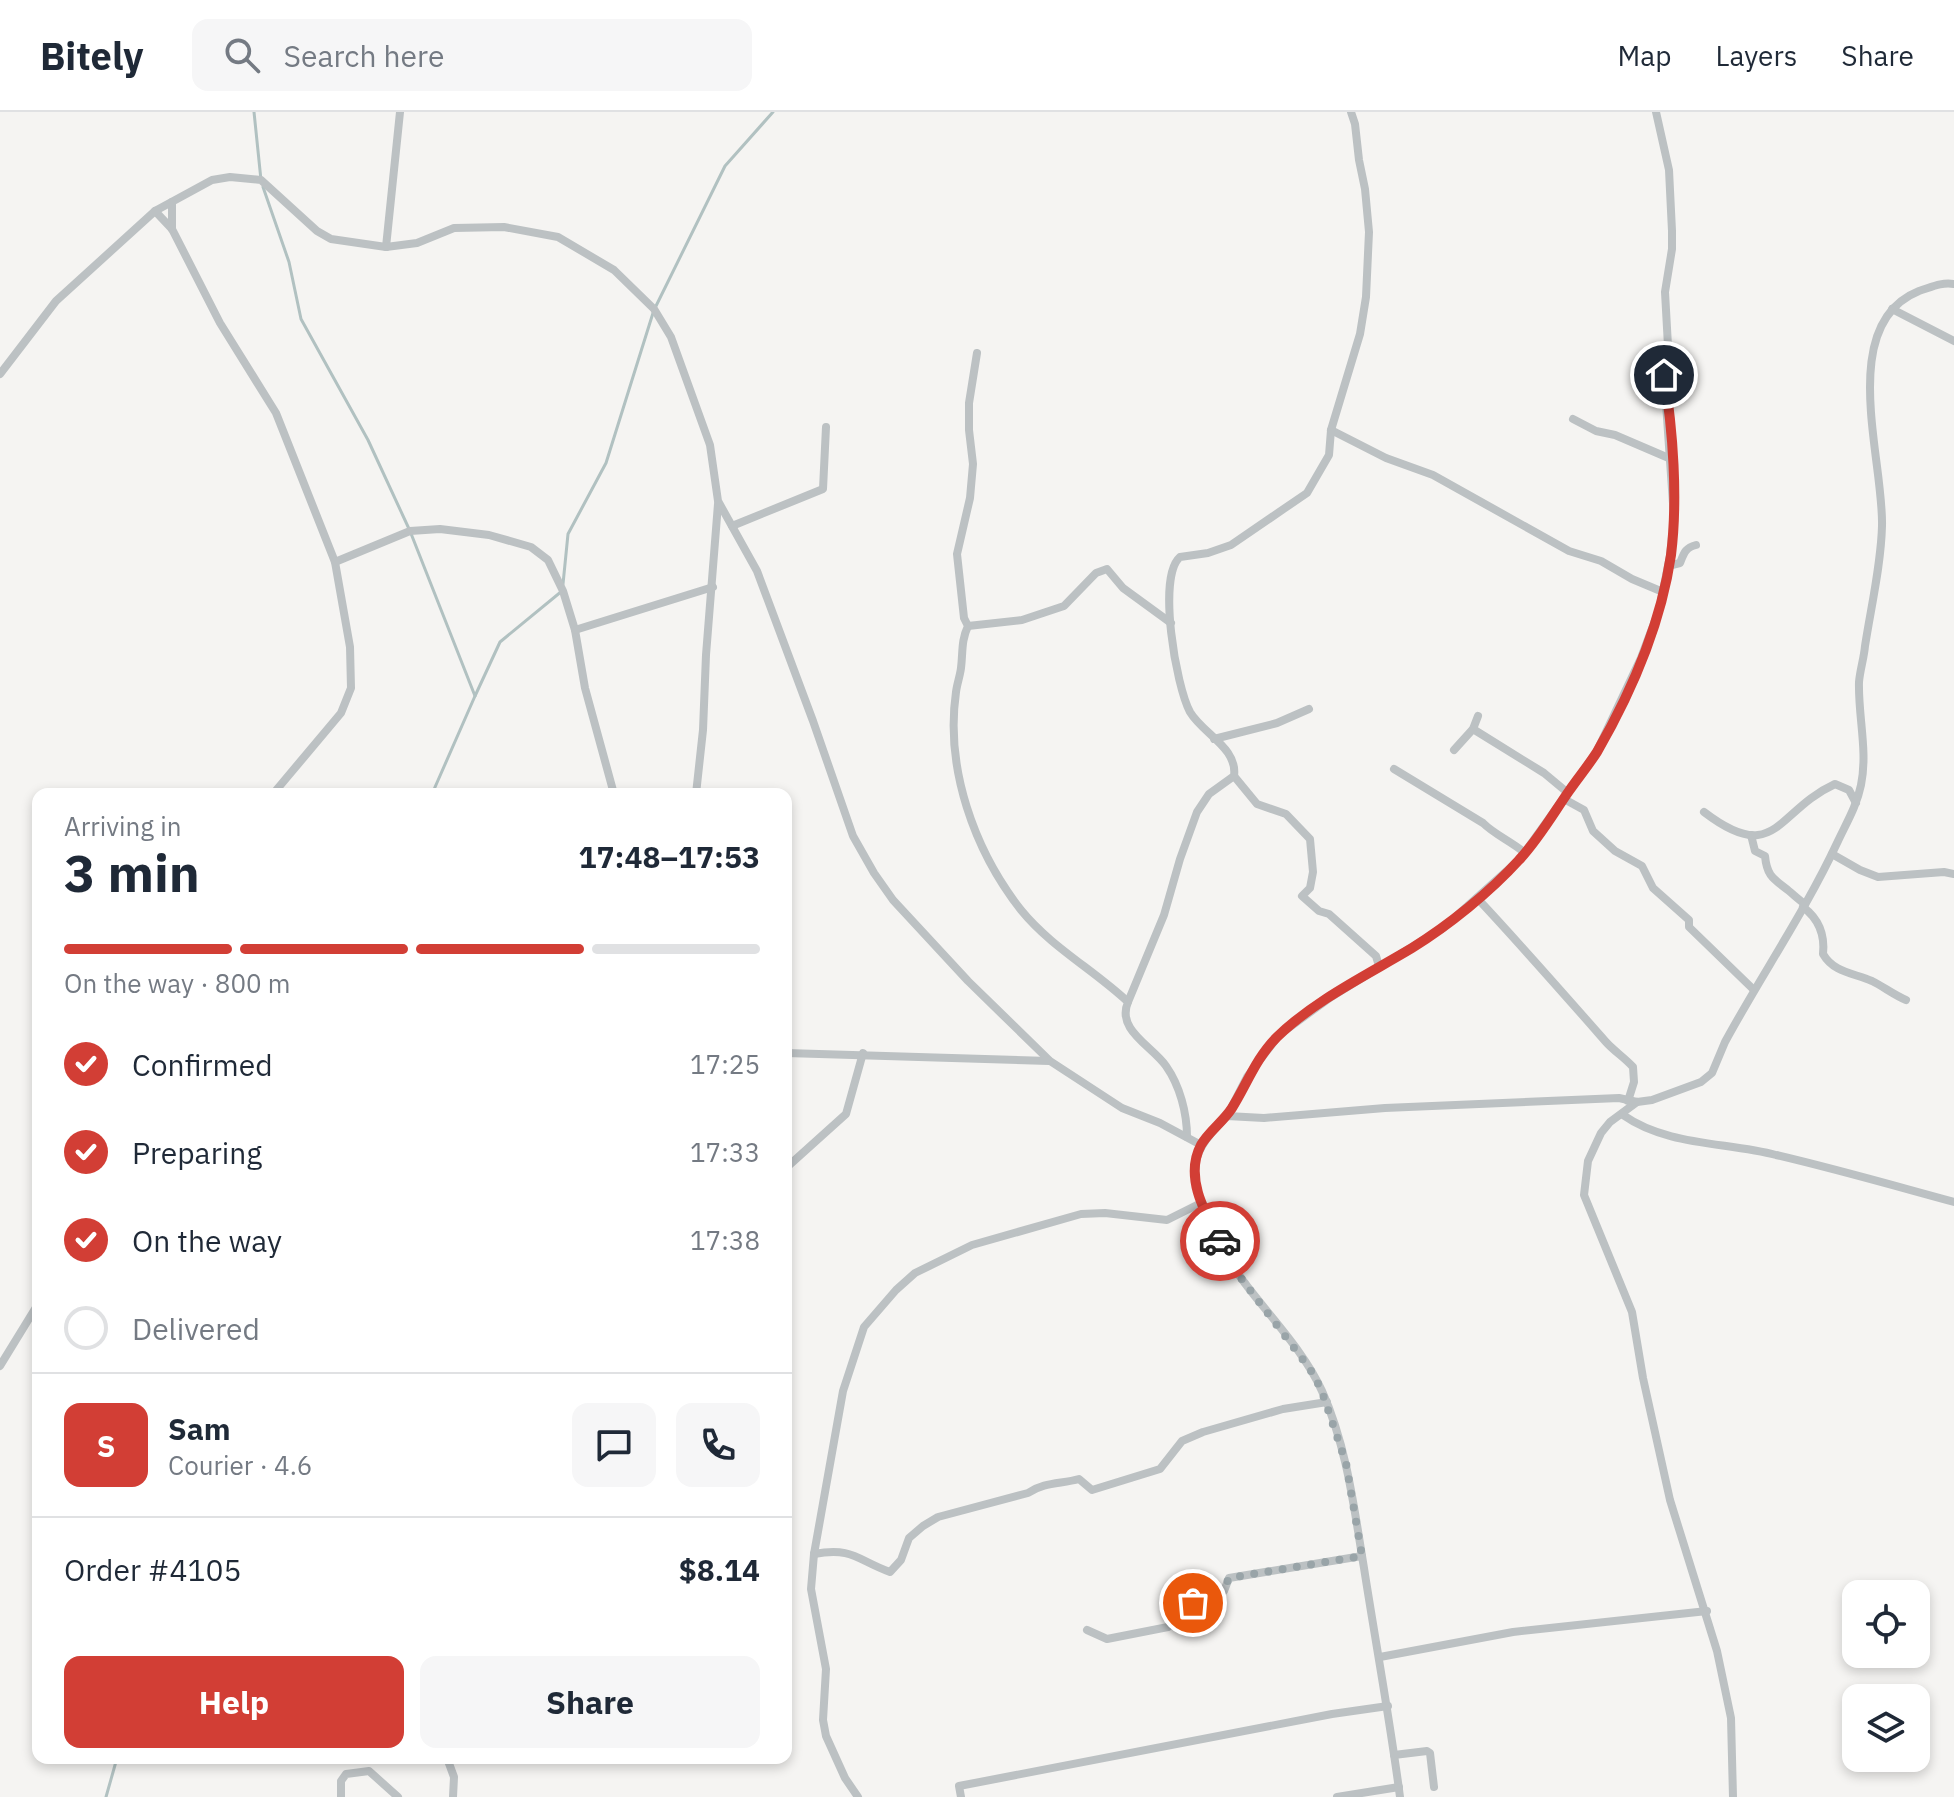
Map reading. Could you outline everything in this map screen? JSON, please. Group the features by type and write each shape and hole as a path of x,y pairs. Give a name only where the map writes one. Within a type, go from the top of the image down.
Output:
{"street":[{"path":"386,247 400,112"},
{"path":"1351,112 1365,189 1369,232 1366,297 1360,334 1331,430 1329,455 1307,493 1231,545 1208,553 1180,557 1174,562 1171,623 1175,666 1192,715 1234,761 1234,776 1257,804 1286,814 1310,839 1313,872 1310,888 1302,896 1319,911 1329,914 1376,956 1379,966"},
{"path":"1337,1797 1399,1792 1388,1706 1346,1463 1327,1402 1310,1369 1241,1278 1201,1203 1195,1177 1196,1159 1201,1145 1227,1116 1247,1077 1279,1035 1379,966 1443,928 1525,853 1596,753 1641,658 1663,592 1674,518 1664,375 1668,346 1665,292 1672,231 1669,170 1656,112"},
{"path":"0,374 56,301 155,211 212,180 230,177 261,180 317,231 331,239 386,247 417,243 454,228 504,227 558,237 614,270 654,309 671,337 710,445 718,501 696,788"},
{"path":"172,202 172,229"},
{"path":"155,211 172,229 220,323 276,413 335,562 350,647 351,688 341,713 278,788"},
{"path":"1227,1116 1264,1118 1385,1108 1619,1098 1652,1100 1701,1082 1712,1073 1754,990 1832,854 1856,804 1862,782 1863,742 1859,682 1882,526 1871,421 1871,369 1877,339 1888,313 1913,294 1943,282 1954,284"},
{"path":"1892,309 1954,341"},
{"path":"968,626 964,618 957,554 971,486 973,464 969,403 977,353"},
{"path":"1573,419 1596,431 1615,435 1671,459"},
{"path":"732,526 823,489 826,427"},
{"path":"1331,430 1386,458 1433,475 1569,551 1601,561 1663,592"},
{"path":"718,501 757,571 853,836 893,900 968,981 1050,1061 1122,1108 1160,1123 1201,1145"},
{"path":"335,562 410,531 463,530 531,547 548,560 563,591 575,630 585,688 612,788"},
{"path":"1668,566 1680,563 1683,552 1696,545"},
{"path":"968,626 1022,620 1064,606 1096,573 1107,569 1123,588 1171,623"},
{"path":"575,630 713,587"},
{"path":"968,626 961,640 961,667 955,694 955,754 961,791 970,818 998,878 1023,912 1081,965 1128,1002"},
{"path":"1214,739 1277,723 1309,709"},
{"path":"1454,750 1473,729 1478,716"},
{"path":"1473,729 1544,773 1584,810 1593,831 1615,851 1642,866 1653,888 1689,920 1689,927 1754,990"},
{"path":"1394,769 1483,823 1525,853"},
{"path":"1187,1137 1185,1110 1167,1067 1127,1024 1125,1014 1164,915 1197,812 1209,794 1234,776"},
{"path":"1704,812 1723,827 1765,836 1778,829 1784,819 1821,790 1835,784 1849,790 1856,804"},
{"path":"1751,835 1755,851 1765,856 1765,865 1774,882 1788,889 1810,912 1825,938 1823,954 1828,962 1847,974 1872,981 1906,1000"},
{"path":"1832,854 1878,877 1954,874"},
{"path":"1477,898 1532,960 1545,970 1556,987 1607,1044 1633,1067 1633,1101 1623,1115 1610,1122 1601,1133 1588,1161 1584,1195 1632,1312 1670,1500 1687,1560 1707,1611 1731,1718 1733,1797"},
{"path":"792,1053 1050,1061"},
{"path":"792,1163 846,1114 863,1053"},
{"path":"1623,1115 1647,1128 1685,1139 1774,1154 1954,1202"},
{"path":"858,1797 831,1751 823,1720 826,1669 811,1589 833,1441 851,1360 864,1327 915,1273 972,1245 1058,1219 1105,1213 1167,1220 1201,1203"},
{"path":"0,1366 32,1314"},
{"path":"814,1554 844,1551 890,1572 901,1560 909,1538 938,1517 1028,1493 1041,1484 1061,1484 1079,1479 1092,1490 1131,1479 1160,1469 1182,1441 1203,1432 1283,1409 1327,1402"},
{"path":"1087,1630 1107,1639 1168,1627 1193,1603 1215,1599 1224,1591 1229,1578 1362,1556"},
{"path":"1380,1657 1513,1632 1707,1611"},
{"path":"961,1797 959,1786 1332,1714 1388,1706"},
{"path":"1394,1755 1430,1753 1434,1787"},
{"path":"449,1764 454,1777 453,1797"},
{"path":"341,1797 341,1781 346,1774 356,1771 369,1771 398,1797"}],"waterway":[{"path":"254,112 261,180"},
{"path":"656,306 725,166 773,112"},
{"path":"263,187 289,262 301,319 368,440 410,531 475,696 435,788"},
{"path":"563,584 568,534 606,463 653,313"},
{"path":"475,696 500,642 562,591"},
{"path":"106,1797 115,1764"}],"way so far":[{"path":"1193,1603 1215,1599 1224,1591 1229,1578 1362,1556 1346,1463 1333,1417 1321,1389 1310,1369 1241,1278 1220,1241"}],"route":[{"path":"1220,1241 1201,1203 1195,1177 1196,1159 1201,1145 1227,1116 1247,1077 1269,1045 1331,997 1443,928 1520,859 1596,753 1614,719 1659,610 1670,556 1674,518 1664,375"}]}
